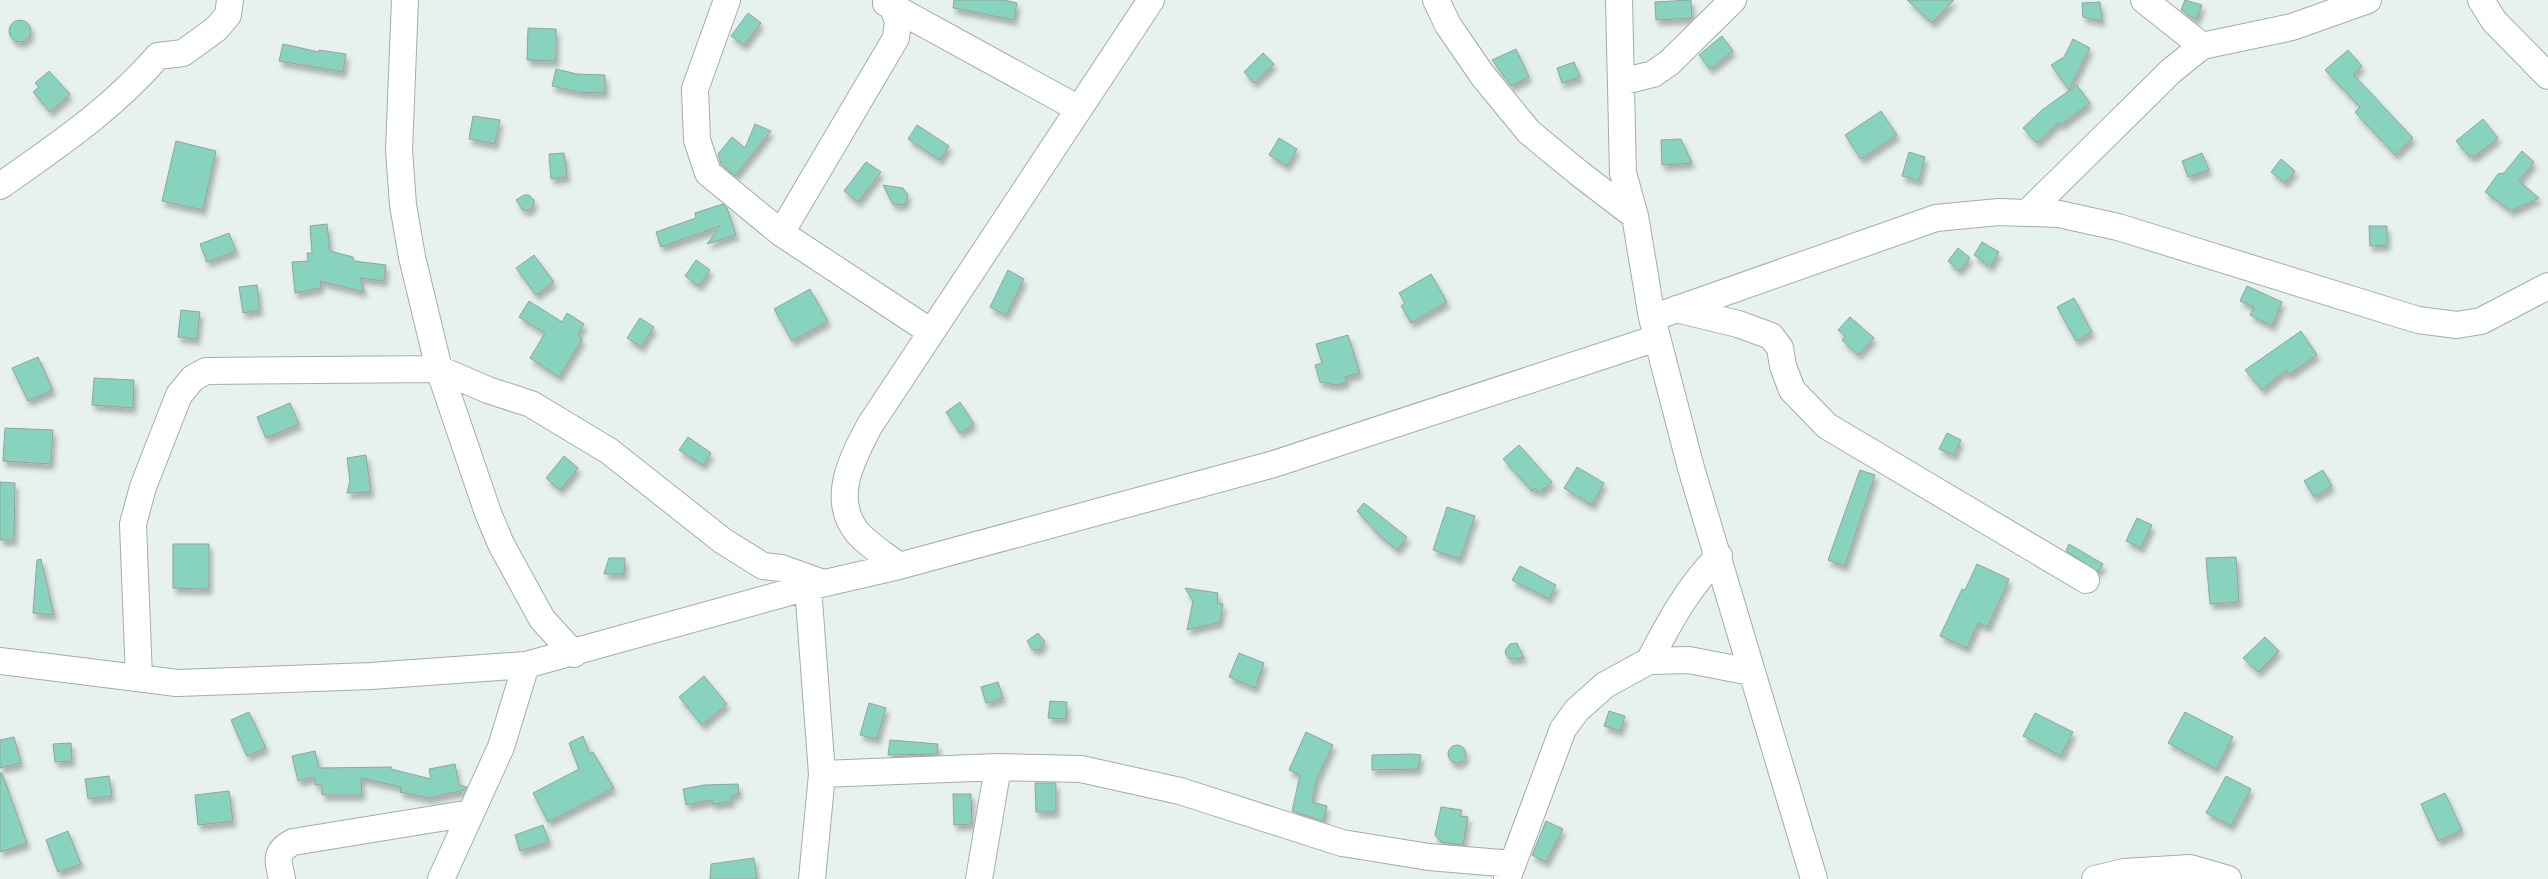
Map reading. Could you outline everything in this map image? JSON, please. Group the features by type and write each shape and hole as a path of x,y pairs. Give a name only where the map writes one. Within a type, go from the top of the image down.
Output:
{"street":[{"path":"0,186 94,120 132,87 158,56 183,53 198,43 228,15 230,0"},
{"path":"405,0 399,150 403,204 412,257 439,368 488,513 501,544 542,619 574,654"},
{"path":"727,0 695,88 696,140 708,173 781,233 931,332"},
{"path":"899,566 862,537 851,522 844,496 849,465 870,424 1150,0"},
{"path":"1436,0 1448,25 1483,76 1529,132 1635,216"},
{"path":"1620,0 1622,173 1635,216 1655,328 1691,468 1719,556 1751,672 1814,879"},
{"path":"1621,82 1654,74 1669,63 1733,0"},
{"path":"2144,0 2202,46"},
{"path":"2028,212 2171,71 2202,46 2292,27 2368,0"},
{"path":"2481,0 2494,21 2548,76"},
{"path":"781,233 896,38 898,21 886,2"},
{"path":"886,2 1079,109"},
{"path":"0,661 177,683 371,676 526,666 815,585 899,566 1274,464 1655,328 1676,309 1936,218 1999,212 2060,214 2118,227 2418,320 2457,325 2481,321 2548,286"},
{"path":"1676,309 1738,324 1771,336 1780,348 1783,366 1792,390 1827,426 2086,580"},
{"path":"139,678 133,524 143,486 180,395 192,378 206,371 439,368 488,390 531,404 609,450 724,541 763,566 780,568 815,585"},
{"path":"1648,661 1678,606 1698,578 1719,556"},
{"path":"812,879 822,774 815,585"},
{"path":"822,774 998,767 1081,769 1180,791 1342,843 1510,872 1562,729 1577,710 1605,684 1648,661 1689,660 1751,672"},
{"path":"441,879 501,747 526,666"},
{"path":"979,879 998,767"},
{"path":"282,879 278,857 283,847 293,842 471,813"},
{"path":"2095,879 2124,872 2190,868 2228,879"}],"building":[{"path":"954,0 1004,0 1017,3 1014,20 953,8"},
{"path":"1691,0 1692,18 1656,20 1655,2"},
{"path":"1907,0 1954,0 1932,23"},
{"path":"2185,0 2202,5 2196,20 2181,10"},
{"path":"2100,2 2102,21 2083,17 2082,3"},
{"path":"748,13 761,23 744,45 731,36"},
{"path":"20,20 30,27 31,31 24,41 20,42 10,35 9,31 16,21"},
{"path":"528,28 556,29 556,61 527,60"},
{"path":"1722,36 1733,51 1710,69 1699,55"},
{"path":"2073,39 2090,48 2069,90 2051,65 2064,57"},
{"path":"283,44 319,52 319,50 346,54 343,72 279,61"},
{"path":"1516,49 1529,77 1511,86 1492,60"},
{"path":"2348,50 2362,66 2353,74 2413,138 2395,155 2355,112 2360,107 2325,70"},
{"path":"1263,53 1274,64 1254,83 1244,72"},
{"path":"1574,62 1580,77 1562,83 1557,68"},
{"path":"556,69 577,74 605,75 605,93 578,92 552,86"},
{"path":"49,71 70,94 50,112 33,92 39,87 35,83"},
{"path":"2077,85 2090,103 2061,125 2059,122 2037,143 2023,128 2042,110"},
{"path":"1881,111 1897,135 1861,159 1845,135"},
{"path":"473,116 500,120 495,144 469,139"},
{"path":"2483,119 2498,138 2475,156 2469,156 2456,141"},
{"path":"755,124 771,131 735,176 721,164 718,154 732,137 745,148"},
{"path":"917,125 949,146 940,160 908,139"},
{"path":"1279,138 1297,149 1287,166 1269,155"},
{"path":"1681,139 1692,163 1662,165 1661,140"},
{"path":"176,141 216,151 203,210 162,201"},
{"path":"2522,151 2534,162 2519,181 2539,198 2511,211 2485,192 2498,174 2504,173"},
{"path":"1909,152 1925,157 1919,181 1902,176"},
{"path":"564,153 567,177 551,179 549,154"},
{"path":"2202,153 2209,170 2188,177 2182,161"},
{"path":"2281,159 2295,171 2285,183 2271,172"},
{"path":"866,162 881,172 858,202 844,191"},
{"path":"883,185 903,188 908,195 907,201 903,205 893,204"},
{"path":"524,195 529,195 534,200 533,207 527,211 522,209 516,200"},
{"path":"723,204 727,208 736,235 707,244 720,226 661,247 656,232 696,218 695,213"},
{"path":"327,224 330,251 353,257 354,261 386,265 384,281 360,278 364,292 320,281 321,288 295,293 292,262 308,261 307,253 312,253 310,226"},
{"path":"2369,226 2387,226 2387,245 2370,246"},
{"path":"229,233 236,251 207,262 200,244"},
{"path":"1982,242 1999,252 1990,267 1974,255"},
{"path":"1958,248 1970,258 1959,271 1948,261"},
{"path":"534,255 554,282 536,295 516,268"},
{"path":"696,260 710,270 699,286 685,276"},
{"path":"1008,270 1024,279 1006,315 990,307"},
{"path":"1431,274 1447,302 1411,323 1401,306 1405,303 1399,293"},
{"path":"257,285 260,310 243,313 239,287"},
{"path":"2247,286 2282,302 2272,326 2250,315 2254,307 2240,301"},
{"path":"810,289 828,321 792,341 774,309"},
{"path":"2074,298 2092,332 2076,341 2057,307"},
{"path":"529,301 562,322 567,313 584,324 578,334 582,340 559,377 530,358 545,333 519,317"},
{"path":"181,310 200,312 197,339 178,337"},
{"path":"1850,317 1874,338 1858,355 1842,340 1846,337 1838,330"},
{"path":"640,318 654,327 641,347 627,338"},
{"path":"2301,331 2317,355 2288,375 2286,370 2262,390 2245,370"},
{"path":"1348,335 1360,373 1345,377 1347,382 1336,385 1320,382 1315,365 1322,363 1316,344"},
{"path":"38,357 53,390 28,401 12,368"},
{"path":"94,378 134,380 133,408 92,405"},
{"path":"960,402 974,424 960,433 946,412"},
{"path":"290,403 299,424 266,438 257,417"},
{"path":"5,428 53,430 51,464 3,461"},
{"path":"1947,433 1961,440 1954,455 1939,449"},
{"path":"688,437 711,453 703,465 679,450"},
{"path":"1519,445 1552,482 1539,493 1535,488 1532,491 1503,459"},
{"path":"366,455 371,492 347,493 350,481 347,458"},
{"path":"564,456 578,468 560,490 546,478"},
{"path":"1577,467 1604,483 1592,505 1564,488"},
{"path":"1860,470 1875,475 1845,566 1828,560"},
{"path":"2323,470 2332,486 2314,497 2304,481"},
{"path":"0,482 15,483 14,540 0,540"},
{"path":"1364,503 1407,537 1397,550 1379,535 1357,511"},
{"path":"1447,507 1475,516 1460,559 1433,550"},
{"path":"2137,518 2152,525 2141,548 2126,541"},
{"path":"173,544 209,544 209,589 173,588"},
{"path":"2069,544 2103,564 2098,572 2066,551"},
{"path":"2236,557 2239,602 2210,604 2206,558"},
{"path":"609,558 625,558 624,574 604,574"},
{"path":"41,559 54,615 33,613 37,560"},
{"path":"1977,564 2009,579 1988,627 1978,623 1967,648 1940,636 1962,589 1965,590"},
{"path":"1520,566 1556,585 1549,599 1512,580"},
{"path":"1185,588 1218,593 1217,603 1223,604 1220,622 1187,630 1193,601"},
{"path":"1038,633 1045,642 1039,650 1032,649 1027,641"},
{"path":"2265,637 2279,651 2258,672 2243,658"},
{"path":"1517,643 1524,658 1509,659 1505,653 1506,649 1510,644"},
{"path":"1239,653 1264,663 1255,688 1229,677"},
{"path":"704,676 727,704 702,725 679,697"},
{"path":"998,682 1003,698 986,703 981,687"},
{"path":"1050,701 1067,702 1066,719 1048,718"},
{"path":"869,703 886,708 877,739 860,735"},
{"path":"1609,711 1625,716 1620,731 1604,726"},
{"path":"249,712 266,748 247,756 231,720"},
{"path":"2185,712 2233,737 2216,769 2168,743"},
{"path":"2035,713 2073,732 2061,756 2023,736"},
{"path":"1306,732 1333,745 1317,779 1312,802 1327,806 1323,821 1292,811 1300,775 1289,770"},
{"path":"583,736 590,754 593,752 614,788 548,822 533,793 579,769 569,743"},
{"path":"14,737 21,763 0,768 0,740"},
{"path":"890,740 938,744 937,754 888,755"},
{"path":"71,743 72,761 55,762 53,744"},
{"path":"1457,745 1463,748 1466,754 1463,760 1457,763 1451,760 1448,754 1451,748"},
{"path":"315,751 319,768 392,767 391,769 431,779 429,769 455,764 459,785 467,787 465,790 429,798 400,792 401,787 361,778 362,795 322,795 322,785 315,785 315,777 298,781 292,756"},
{"path":"1372,755 1421,755 1418,769 1372,770"},
{"path":"0,773 2,773 27,843 0,852"},
{"path":"109,776 112,796 88,799 85,779"},
{"path":"2226,776 2251,789 2231,826 2206,813"},
{"path":"1035,783 1056,783 1056,812 1036,812"},
{"path":"738,784 739,794 731,796 732,802 712,804 712,800 686,805 683,789 704,785"},
{"path":"229,791 233,821 198,825 195,795"},
{"path":"2445,793 2462,830 2438,841 2421,804"},
{"path":"953,794 971,794 972,824 954,825"},
{"path":"1441,807 1462,810 1460,816 1468,817 1463,845 1441,842 1435,835"},
{"path":"1546,821 1563,829 1546,862 1532,855"},
{"path":"543,825 549,842 520,851 515,835"},
{"path":"68,831 81,864 58,872 46,840"},
{"path":"754,858 757,879 710,879 711,864"}]}
